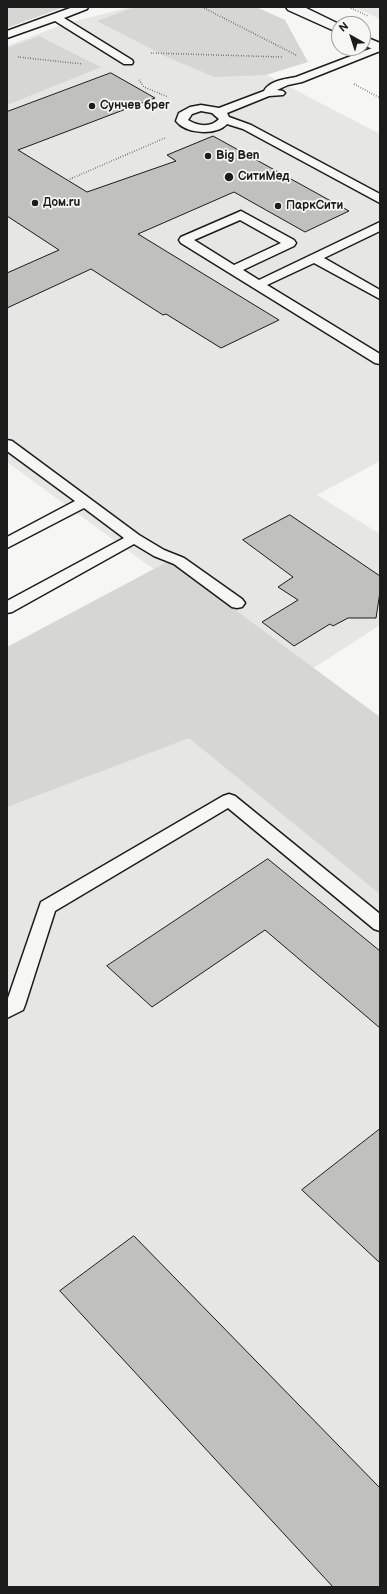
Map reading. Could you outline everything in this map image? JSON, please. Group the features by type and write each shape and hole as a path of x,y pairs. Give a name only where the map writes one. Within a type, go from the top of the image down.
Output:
{"main road":[{"path":"299,8 331,25"}],"lane":[{"path":"7,35 83,7"},
{"path":"56,17 128,62"},
{"path":"222,115 268,93 278,93 296,85 298,80 379,48"},
{"path":"222,115 223,123 210,128 197,128 186,125 182,121 182,117 185,113 191,110 206,108 222,115 248,127 380,199"},
{"path":"234,270 290,243 241,215 185,240 380,360"},
{"path":"258,285 380,226"},
{"path":"315,258 380,295"},
{"path":"7,444 134,538 159,553 179,561 236,603"},
{"path":"7,543 86,502"},
{"path":"7,608 134,538"},
{"path":"7,1011 16,1005 47,907 229,800 380,924"}],"path":[{"path":"202,7 380,98"},
{"path":"348,7 374,19"},
{"path":"128,62 144,86 178,100 191,110"},
{"path":"70,179 183,131 186,125"}],"shaded area":[{"path":"7,7 64,7 7,28"},
{"path":"135,7 256,7 285,20 308,62 266,75 215,77 167,57 97,21"},
{"path":"136,7 380,134 380,461 317,495 380,534 380,625 298,678 380,740 380,1587 7,1587 7,657 159,573 7,462 7,46 67,23"},
{"path":"354,7 380,7 380,19"},
{"path":"39,36 101,67 7,105 7,48"},
{"path":"169,561 380,717 380,894 189,738 7,807 7,647"}],"building":[{"path":"111,73 155,98 18,150 87,192 176,161 167,155 213,136 349,211 305,232 234,192 138,234 279,320 221,348 166,314 163,315 91,269 7,308 7,273 59,250 7,216 7,112"},
{"path":"290,515 380,576 380,592 376,618 348,618 333,626 330,624 294,646 262,622 298,600 278,587 293,577 243,540"},
{"path":"268,859 380,951 380,1028 265,930 152,1007 107,966"},
{"path":"380,1129 380,1263 302,1190"},
{"path":"134,1236 380,1488 380,1587 333,1587 60,1291"}],"place":[{"name":"Сунчев брег","path":"92,106"},
{"name":"Big Ben","path":"208,156"},
{"name":"СитиМед","path":"229,177"},
{"name":"Дом.ru","path":"35,203"},
{"name":"ПаркСити","path":"278,206"}]}
